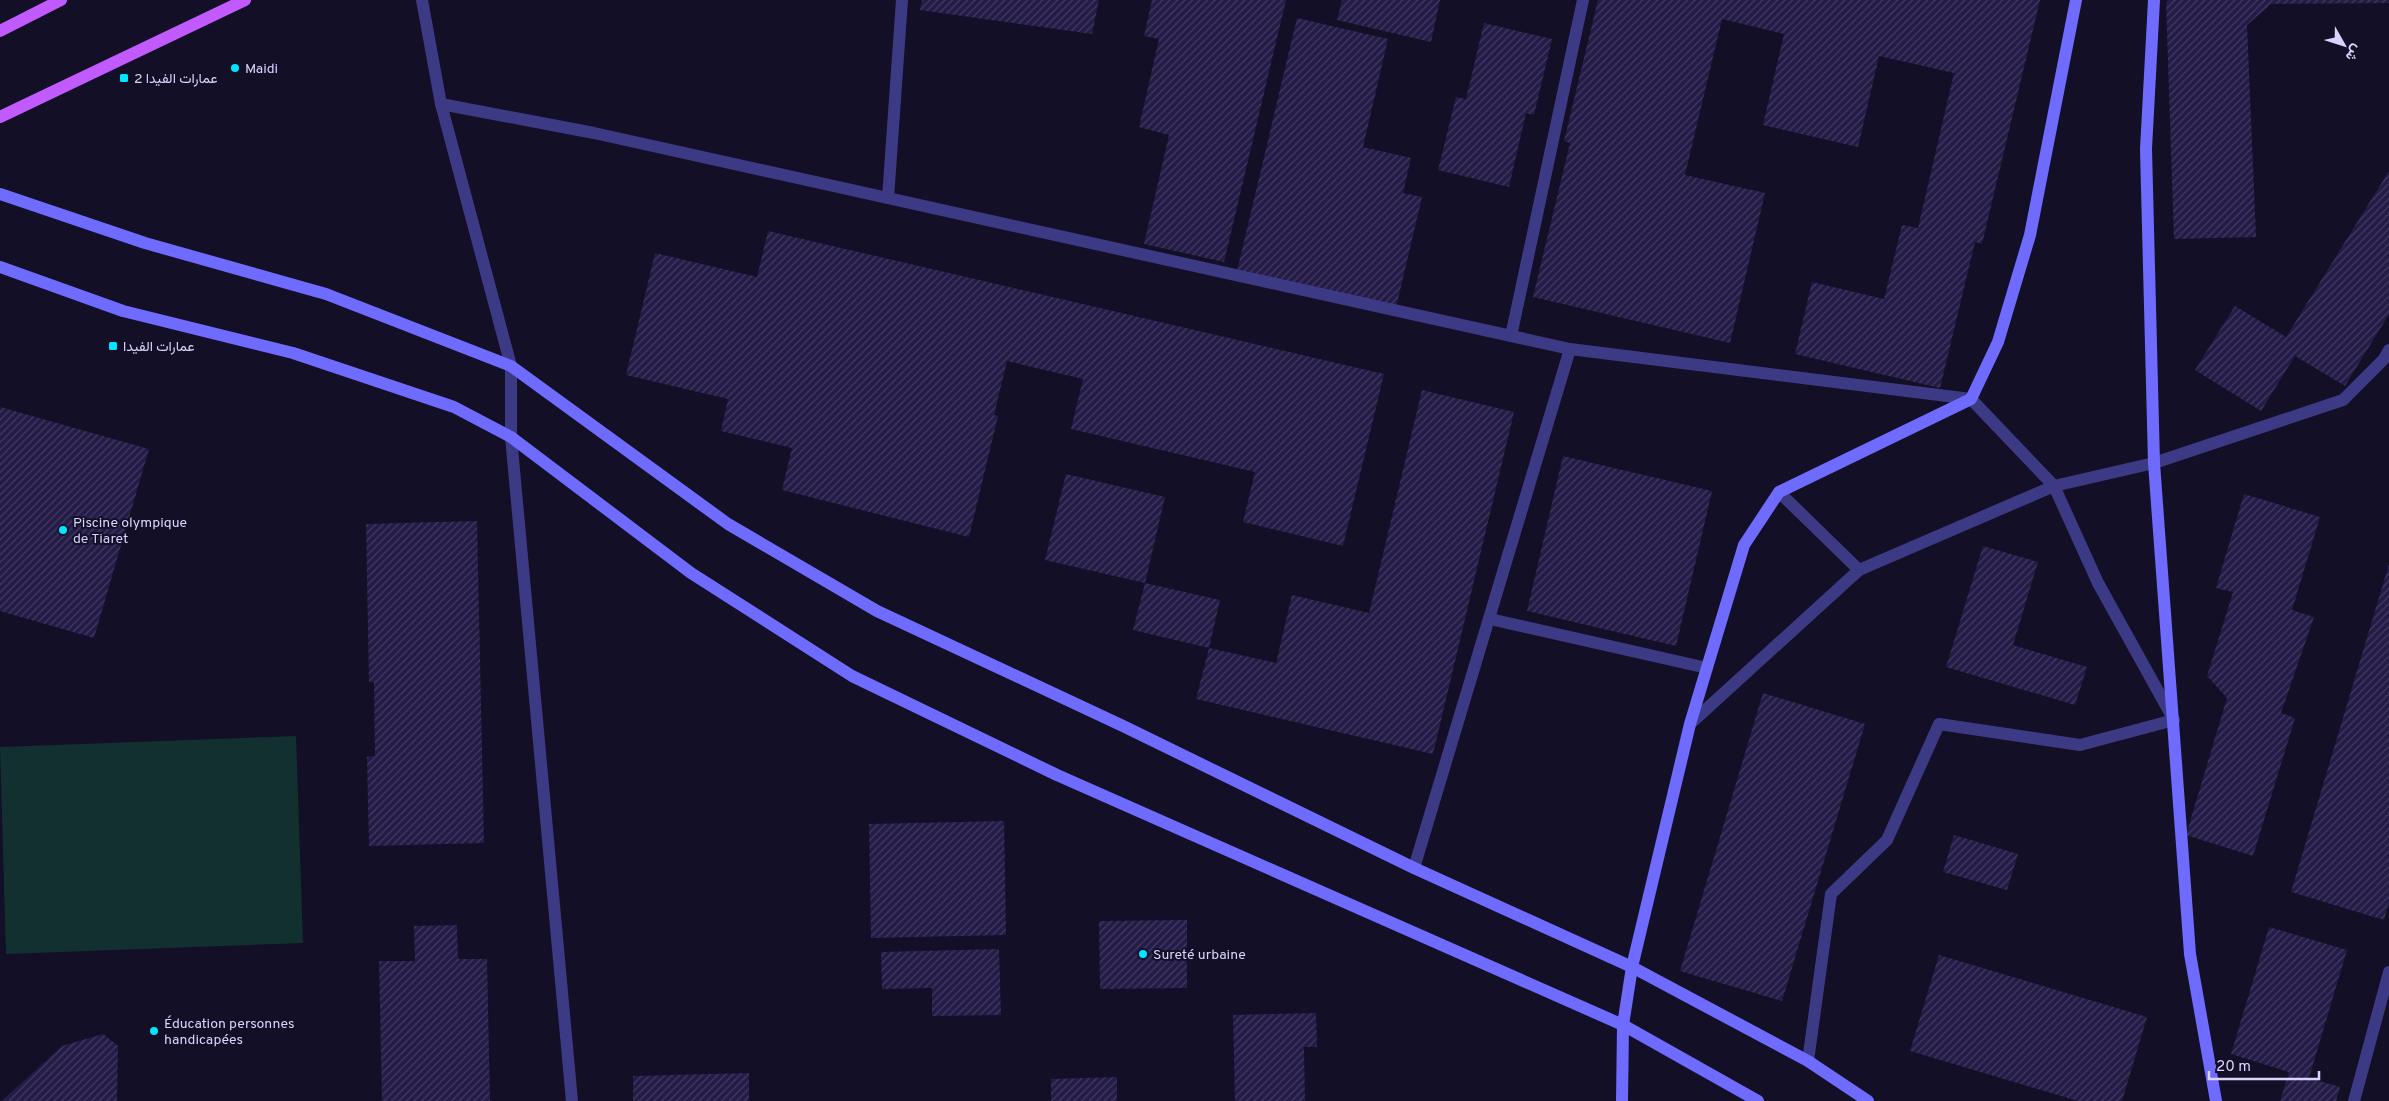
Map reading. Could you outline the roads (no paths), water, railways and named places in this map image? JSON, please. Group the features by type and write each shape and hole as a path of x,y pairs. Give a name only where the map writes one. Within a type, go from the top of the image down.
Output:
{"main road":[{"path":"0,31 62,0"},
{"path":"0,117 245,0"},
{"path":"1622,1101 1623,1025 1632,967 1690,724 1744,545 1779,492 1970,399 1998,342 2030,235 2076,0"},
{"path":"2154,0 2146,149 2154,463 2190,954 2216,1101"},
{"path":"0,194 145,243 326,294 510,366 728,524 878,611 1132,731 1414,868 1632,967 1808,1061 1868,1101"},
{"path":"0,267 123,310 293,353 454,407 511,437 691,573 852,676 1057,776 1623,1025 1758,1101"}],"street":[{"path":"888,198 902,0"},
{"path":"1510,336 1583,0"},
{"path":"420,1 441,104 510,366 511,437 572,1101"},
{"path":"441,104 594,133 1570,349 1970,399 2054,486 2098,583 2174,720 2080,746 1939,724 1887,840 1831,894 1808,1061"},
{"path":"1414,868 1570,349"},
{"path":"1690,724 1859,570 2054,486 2154,463 2342,400 2387,357"},
{"path":"1779,492 1859,570"},
{"path":"1490,619 1707,668"},
{"path":"2354,1101 2389,972"}],"place":[{"name":"Maidi","path":"235,68"},
{"name":"عمارات الفيدا 2","path":"124,78"},
{"name":"عمارات الفيدا","path":"113,346"},
{"name":"Piscine olympique de Tiaret","path":"63,530"},
{"name":"Sureté urbaine","path":"1143,954"},
{"name":"Éducation personnes handicapées","path":"154,1031"}]}
